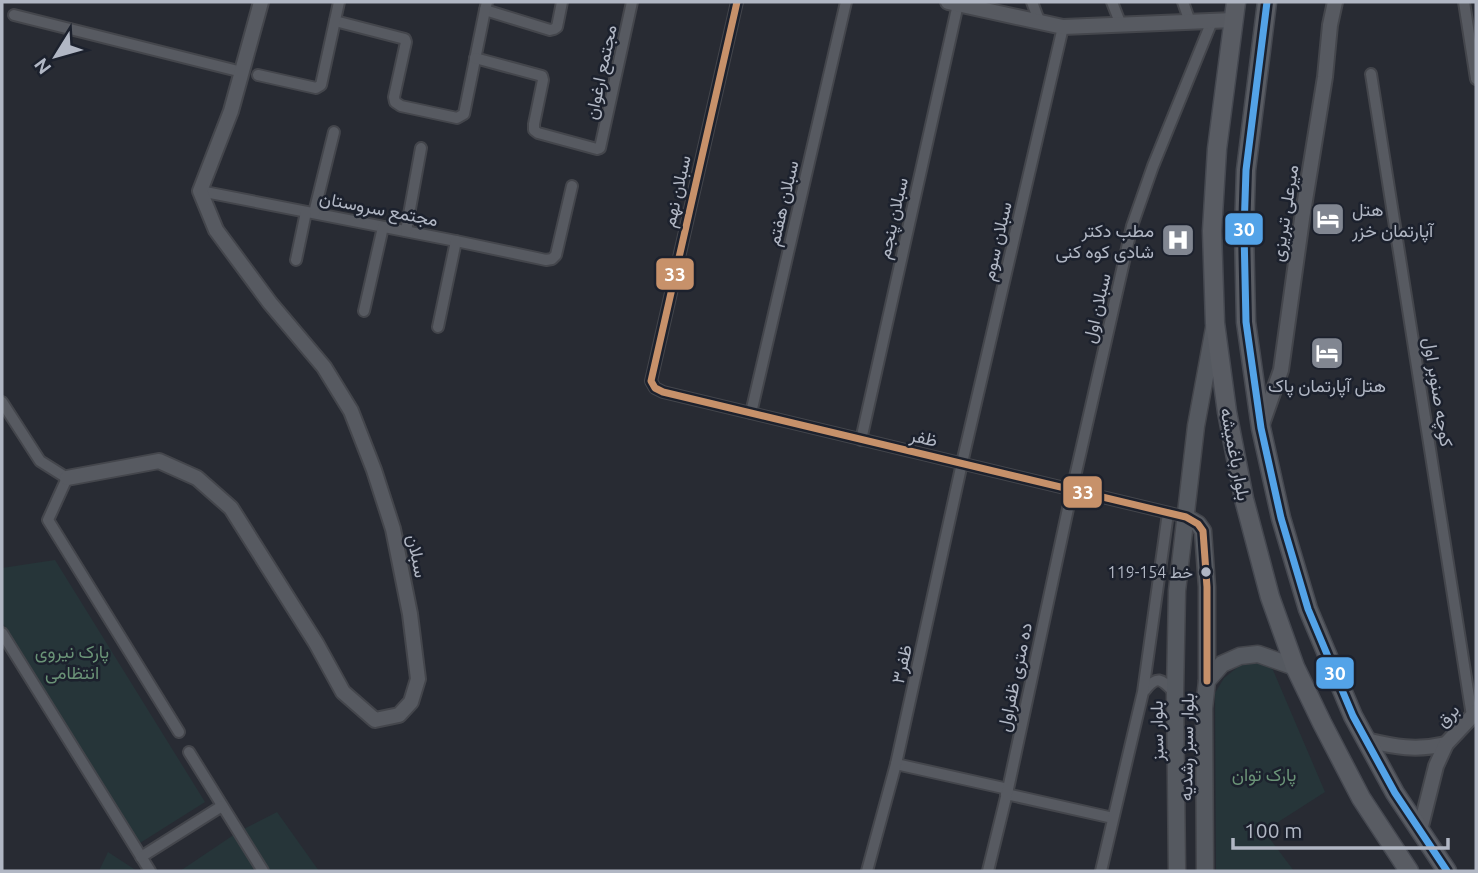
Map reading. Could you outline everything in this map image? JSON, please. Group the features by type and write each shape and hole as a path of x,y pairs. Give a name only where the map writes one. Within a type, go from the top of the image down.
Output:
{"main road":[{"name":"بلوار باغمیشه","path":"1267,2 1246,170 1244,231 1246,322 1261,428 1281,518 1308,609 1353,716 1395,793 1447,871"},
{"name":"بلوار باغمیشه","path":"1235,11 1217,149 1212,231 1215,323 1227,412 1244,499 1270,597 1295,667 1361,798 1409,871"},
{"name":"بلوار سبز","path":"1177,871 1174,693 1177,591 1196,426 1215,323"},
{"path":"1186,517 1198,524 1203,531 1208,587 1207,681"},
{"name":"بلوار سبز رشدیه","path":"1205,871 1204,708 1207,681 1222,664 1240,656 1258,654 1295,667"}],"street":[{"path":"200,191 231,111 261,2"},
{"path":"258,75 319,87 339,2"},
{"path":"335,21 405,39 394,97 396,102 401,106 457,118 464,114 486,6 550,30 556,27 562,2"},
{"name":"مجتمع ارغوان","path":"475,58 542,76 534,130 600,148 632,2"},
{"name":"سبلان نهم","path":"656,388 651,381 737,2"},
{"name":"سبلان هفتم","path":"751,413 846,2"},
{"path":"1032,2 1040,23"},
{"path":"1112,2 1121,24"},
{"path":"1183,2 1190,22"},
{"name":"میرعلی تبریزی","path":"1261,428 1281,370 1335,2"},
{"path":"1464,2 1476,79"},
{"path":"953,3 1063,27 1212,21 1235,11"},
{"name":"سبلان پنجم","path":"861,440 953,3"},
{"path":"14,15 242,72"},
{"name":"سبلان اول","path":"1072,490 1132,226 1153,166 1212,21"},
{"name":"سبلان سوم","path":"962,464 1063,27"},
{"name":"کوچه صنوبر اول","path":"1371,74 1474,714"},
{"path":"296,260 334,132"},
{"path":"406,231 421,148"},
{"name":"مجتمع سروستان","path":"200,191 552,260 556,255 572,186"},
{"name":"سبلان","path":"67,478 159,461 197,478 231,508 344,692 375,720 398,715 411,702 418,679 410,614 393,529 351,411 324,367 270,303 216,230 200,191"},
{"path":"364,311 383,227"},
{"path":"438,327 456,241"},
{"name":"ظفر","path":"656,388 663,392 1186,517"},
{"path":"2,402 40,461 67,478 48,520 179,732"},
{"name":"ظفر۳","path":"867,871 896,764 962,464"},
{"name":"ده متری ظفراول","path":"988,871 1072,490"},
{"path":"1101,871 1143,692 1168,513"},
{"path":"2,634 150,871"},
{"path":"1143,692 1156,680 1163,681 1174,693"},
{"name":"برق","path":"1446,744 1474,714"},
{"path":"1366,740 1401,748 1426,749 1446,744"},
{"path":"1420,830 1436,766 1446,744"},
{"path":"189,752 263,871"},
{"path":"896,764 1112,818"},
{"path":"141,857 222,806"}],"green space":[{"name":"پارک نیروی انتظامی","path":"55,560 205,802 140,843 2,622 2,568"},
{"name":"پارک توان","path":"1243,663 1264,663 1273,670 1325,792 1264,831 1294,871 1216,871 1215,693 1224,678"},
{"path":"277,812 319,871 180,871 238,832"},
{"path":"108,852 137,871 99,871"}],"transit line":[{"name":"33","path":"737,2 651,381 655,388 1186,517 1198,524 1203,531 1207,587 1207,681"},
{"name":"30","path":"1267,2 1246,170 1244,231 1246,322 1261,428 1281,518 1308,609 1353,716 1395,793 1447,871"}],"place":[{"name":"هتل آپارتمان خزر","path":"1328,219"},
{"name":"مطب دکتر شادی کوه کنی","path":"1178,240"},
{"name":"هتل آپارتمان پاک","path":"1327,353"},
{"name":"خط 154-119","path":"1206,572"}]}
